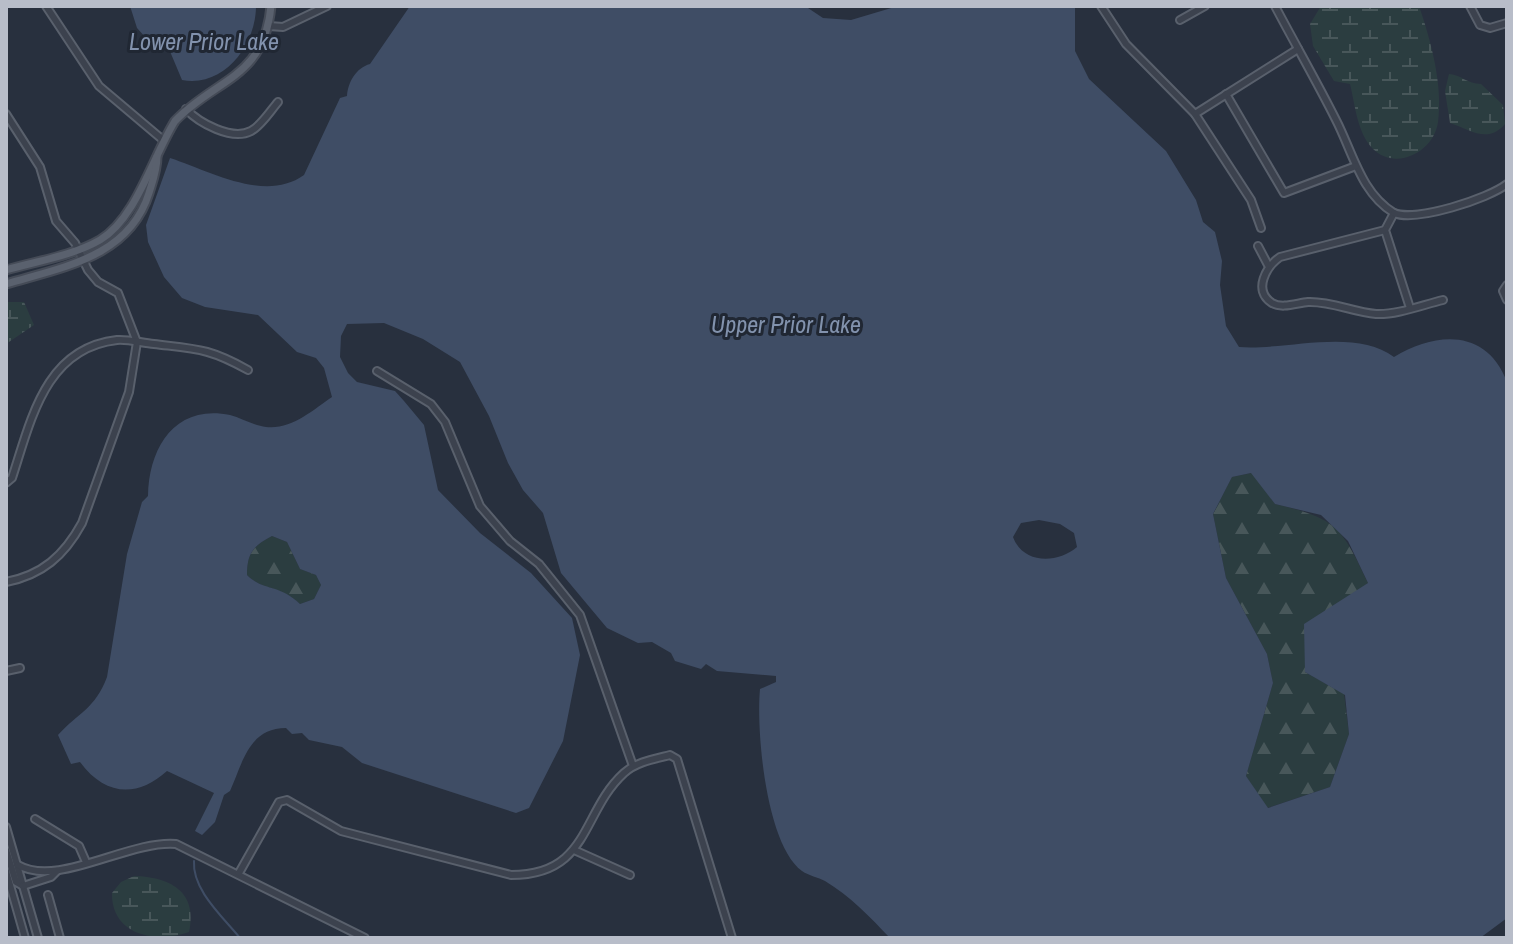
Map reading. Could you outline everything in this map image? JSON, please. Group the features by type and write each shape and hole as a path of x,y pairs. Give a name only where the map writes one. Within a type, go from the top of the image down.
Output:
{"main road":[{"path":"6,284 81,255 118,225 163,140 186,109 236,76 259,47 269,26 271,6"},
{"path":"6,270 107,250 136,221 157,167 157,155"}],"street":[{"path":"46,6 99,86 163,140"},
{"path":"269,26 283,27 327,6"},
{"path":"1101,6 1126,44 1195,114 1251,200 1261,228"},
{"path":"1180,20 1205,6"},
{"path":"1275,6 1338,123 1356,166 1375,198 1394,213 1404,218 1418,215 1496,193 1507,184"},
{"path":"1470,6 1480,25 1490,28 1507,23"},
{"path":"1195,114 1298,49"},
{"path":"1226,94 1284,193 1356,166"},
{"path":"186,109 196,119 235,134 252,131 278,102"},
{"path":"6,114 40,167 56,221 98,282 118,293 137,342 129,392 77,533 51,564 29,576 6,582"},
{"path":"1394,213 1385,230 1410,308"},
{"path":"1385,230 1280,257 1268,265 1263,291 1270,302 1281,306 1311,302 1378,314 1443,300"},
{"path":"1258,246 1268,265"},
{"path":"1505,288 1507,300"},
{"path":"6,483 12,478 41,391 59,367 93,345 120,339 213,351 248,370"},
{"path":"377,371 431,404 445,422 480,506 510,541 539,564 580,615 619,718 633,766"},
{"path":"6,671 20,668"},
{"path":"239,873 279,802 287,800 341,831 511,875 532,875 574,850 621,776 633,766 670,755 677,759 732,938"},
{"path":"35,819 79,846 86,862"},
{"path":"6,827 38,938"},
{"path":"18,865 28,872 57,871 162,843 185,847 365,938"},
{"path":"6,850 16,882 23,886 51,877 57,871"},
{"path":"574,850 630,875"},
{"path":"6,871 25,938"},
{"path":"48,895 60,938"}],"green space":[{"path":"1321,6 1419,6 1435,63 1439,93 1435,133 1421,150 1402,158 1391,158 1381,155 1367,141 1357,118 1350,84 1334,81 1313,46 1310,24"},
{"path":"1449,74 1481,84 1503,105 1505,124 1499,130 1479,134 1450,123 1445,91"},
{"path":"6,302 24,302 34,325 6,344"},
{"path":"1252,473 1275,504 1312,515 1335,528 1351,549 1368,583 1305,672 1344,694 1349,734 1330,787 1267,808 1246,776 1273,683 1267,654 1226,578 1213,514 1232,477"},
{"path":"272,536 287,542 300,569 316,575 321,585 314,599 300,604 247,575 252,551"},
{"path":"134,876 169,883 185,896 191,918 189,932 150,936 127,927 114,907 112,893 121,882"}],"water":[{"name":"Lower Prior Lake","path":"130,6 256,6 250,35 235,61 211,77 197,81 182,80 169,49 155,48 137,28"},
{"name":"Upper Prior Lake","path":"410,6 805,6 823,18 851,20 898,6 1075,6 1075,51 1089,79 1166,151 1196,200 1203,222 1215,232 1222,261 1220,285 1226,326 1239,347 1360,343 1394,357 1427,342 1459,340 1487,352 1507,382 1507,918 1480,938 890,938 843,893 802,871 780,838 766,786 759,708 760,689 776,682 776,676 717,671 706,664 701,669 675,661 671,653 652,642 638,643 607,628 561,573 543,513 523,490 508,463 489,416 460,362 423,339 384,323 347,324 341,336 340,357 348,373 357,382 395,391 424,425 438,490 480,533 531,573 572,618 580,655 563,741 529,808 516,813 362,763 342,747 309,740 302,733 292,734 286,728 263,734 255,740 230,791 224,795 215,822 202,835 195,831 214,793 167,771 144,786 133,789 111,787 100,782 80,762 71,764 58,735 92,703 107,677 127,554 142,502 148,496 154,461 169,433 194,416 211,413 275,427 301,418 332,397 324,368 316,358 297,352 258,315 205,307 182,298 164,277 148,242 146,225 170,158 237,182 272,186 289,183 304,175 340,98 347,96 357,72 370,64","holes":["1251,473 1275,504 1321,515 1348,541 1368,583 1304,624 1305,672 1345,695 1349,734 1330,787 1268,808 1246,776 1273,683 1267,654 1226,578 1213,514 1232,477","1039,520 1060,524 1074,533 1077,547 1069,553 1051,558 1032,557 1024,552 1013,537 1021,523","272,536 287,542 300,569 316,575 321,585 314,599 300,604 285,593 259,584 247,575 250,556"]}],"waterway":[{"path":"194,861 203,893 240,938"}]}
